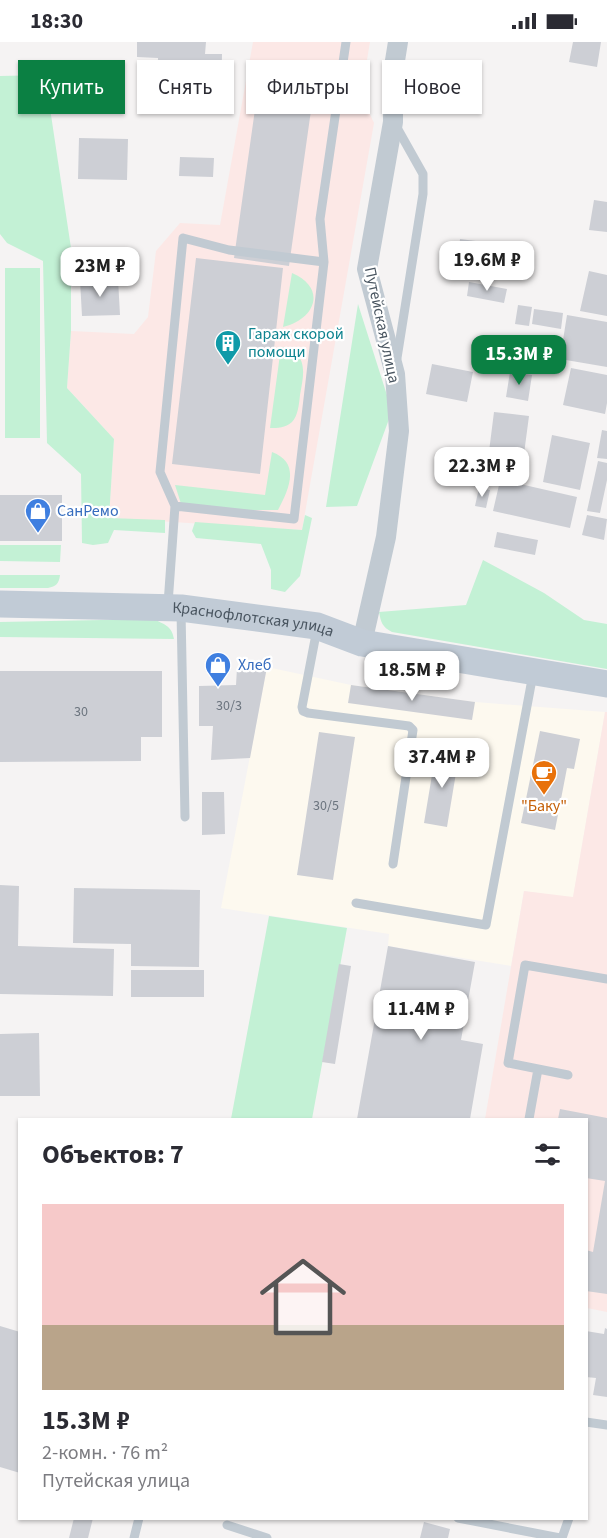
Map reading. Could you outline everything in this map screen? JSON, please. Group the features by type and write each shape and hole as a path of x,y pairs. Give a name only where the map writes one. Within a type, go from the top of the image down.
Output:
{"street":[{"name":"Путейская улица","path":"362,644 386,537 399,431 395,374 367,269 393,122 393,73 398,42"},
{"name":"Краснофлотская улица","path":"0,604 175,607 317,626 362,644 607,684"}],"lane":[{"path":"176,506 294,519 324,261 320,219 346,42"},
{"path":"393,122 423,174 423,194 400,328 395,374"},
{"path":"184,817 175,607 176,506 160,472 183,238 230,250 324,261"},
{"path":"317,626 303,711 409,726 413,730 393,864"},
{"path":"356,903 486,925 534,671"},
{"path":"568,1075 508,1063 525,965 607,979"},
{"path":"529,1118 538,1069"},
{"path":"588,1422 607,1425"},
{"path":"134,1538 138,1520"},
{"path":"468,1520 561,1538 568,1520"},
{"path":"227,1526 267,1538"}],"shaded area":[{"path":"253,42 370,42 367,60 250,60"},
{"path":"246,81 246,114 370,114 374,123 302,530 109,518 114,439 67,388 71,331 134,334 148,317 156,251 180,223 220,225"},
{"path":"267,667 351,685 475,702 605,712 573,898 524,891 511,966 388,946 389,934 221,908"},
{"path":"605,712 607,712 607,1312 588,1308 588,1118 485,1118 524,891 573,897"}],"green space":[{"path":"0,76 18,76 18,114 51,114 71,248 71,331 67,388 114,439 109,518 165,520 165,533 114,530 108,543 93,545 82,543 81,474 47,443 43,261 7,243 0,234"},
{"path":"5,268 40,268 40,438 5,438"},
{"path":"292,273 303,279 310,287 313,303 303,317 283,327"},
{"path":"358,304 392,411 357,506 326,507"},
{"path":"281,347 290,350 300,359 303,379 298,410 294,419 284,427 270,428"},
{"path":"272,452 287,463 290,470 289,485 278,510 183,510 175,485 265,495"},
{"path":"305,515 312,518 300,576 285,592 271,589 271,570 261,544 196,538 192,531 195,522 302,530"},
{"path":"0,545 61,545 60,562 0,561"},
{"path":"483,560 544,593 584,620 607,624 607,669 392,632 382,624 379,612 466,605"},
{"path":"0,575 60,575 57,584 48,588 0,588"},
{"path":"153,619 169,628 174,639 0,637 0,622"},
{"path":"269,916 347,928 312,1118 231,1118"}],"building":[{"path":"137,42 206,42 205,54 222,54 222,60 158,60 158,58 137,57"},
{"path":"573,42 601,42 597,67 569,62"},
{"path":"254,114 310,114 289,266 234,258"},
{"path":"79,138 128,139 127,180 78,179"},
{"path":"180,157 214,158 213,177 179,176"},
{"path":"594,200 607,202 607,232 589,230"},
{"path":"460,239 507,245 505,262 458,255"},
{"name":"Гараж скорой помощи","path":"196,258 283,268 260,474 172,464"},
{"path":"589,271 607,275 607,316 580,311"},
{"path":"118,279 120,315 82,316 80,280"},
{"path":"469,282 507,289 504,303 467,296"},
{"path":"518,305 532,307 529,326 515,324"},
{"path":"534,309 563,313 561,329 532,324"},
{"path":"567,315 607,322 607,367 560,359"},
{"path":"432,364 473,372 467,402 426,394"},
{"path":"571,368 607,375 605,414 563,405"},
{"path":"510,372 532,375 528,401 506,397"},
{"path":"494,412 529,416 520,484 577,497 570,528 493,511 499,485 485,483"},
{"path":"602,430 607,431 607,459 597,458"},
{"path":"552,435 590,443 580,490 543,482"},
{"path":"598,461 607,463 607,480 600,513 587,511"},
{"path":"479,488 490,490 486,508 475,506"},
{"path":"0,495 62,495 62,541 0,541"},
{"path":"587,515 607,519 604,540 582,535"},
{"path":"497,532 538,540 535,555 494,547"},
{"path":"267,667 250,758 211,760 213,726 199,726 199,686 236,685 237,668"},
{"path":"0,671 162,671 162,737 141,737 141,761 0,762"},
{"path":"351,685 475,702 472,720 348,703"},
{"name":"\"Баку\"","path":"540,731 580,739 574,769 567,768 555,830 521,823"},
{"path":"319,732 355,737 333,880 297,875"},
{"path":"436,751 459,755 447,827 424,823"},
{"path":"202,792 224,792 225,834 202,835"},
{"path":"0,885 19,886 18,946 114,949 113,996 0,994"},
{"path":"74,888 200,890 199,967 131,966 131,944 73,943"},
{"path":"388,946 475,962 461,1040 483,1044 470,1118 357,1118"},
{"path":"339,964 351,966 335,1064 322,1062"},
{"path":"131,970 204,970 204,997 131,997"},
{"path":"39,1033 40,1096 0,1096 0,1034"},
{"path":"560,1109 607,1118 607,1294 588,1291 588,1251 593,1252 605,1181 588,1178 588,1118 558,1118"},
{"path":"0,1326 18,1331 18,1472 0,1467"},
{"path":"605,1328 607,1329 607,1397 593,1395 596,1378 588,1377 588,1331 604,1334"},
{"path":"74,1520 92,1520 88,1538 69,1538"},
{"path":"424,1522 450,1529 448,1538 420,1538"}],"place":[{"name":"Гараж скорой помощи","path":"228,366"},
{"name":"СанРемо","path":"38,534"},
{"name":"Хлеб","path":"218,688"},
{"name":"\"Баку\"","path":"544,796"}]}
